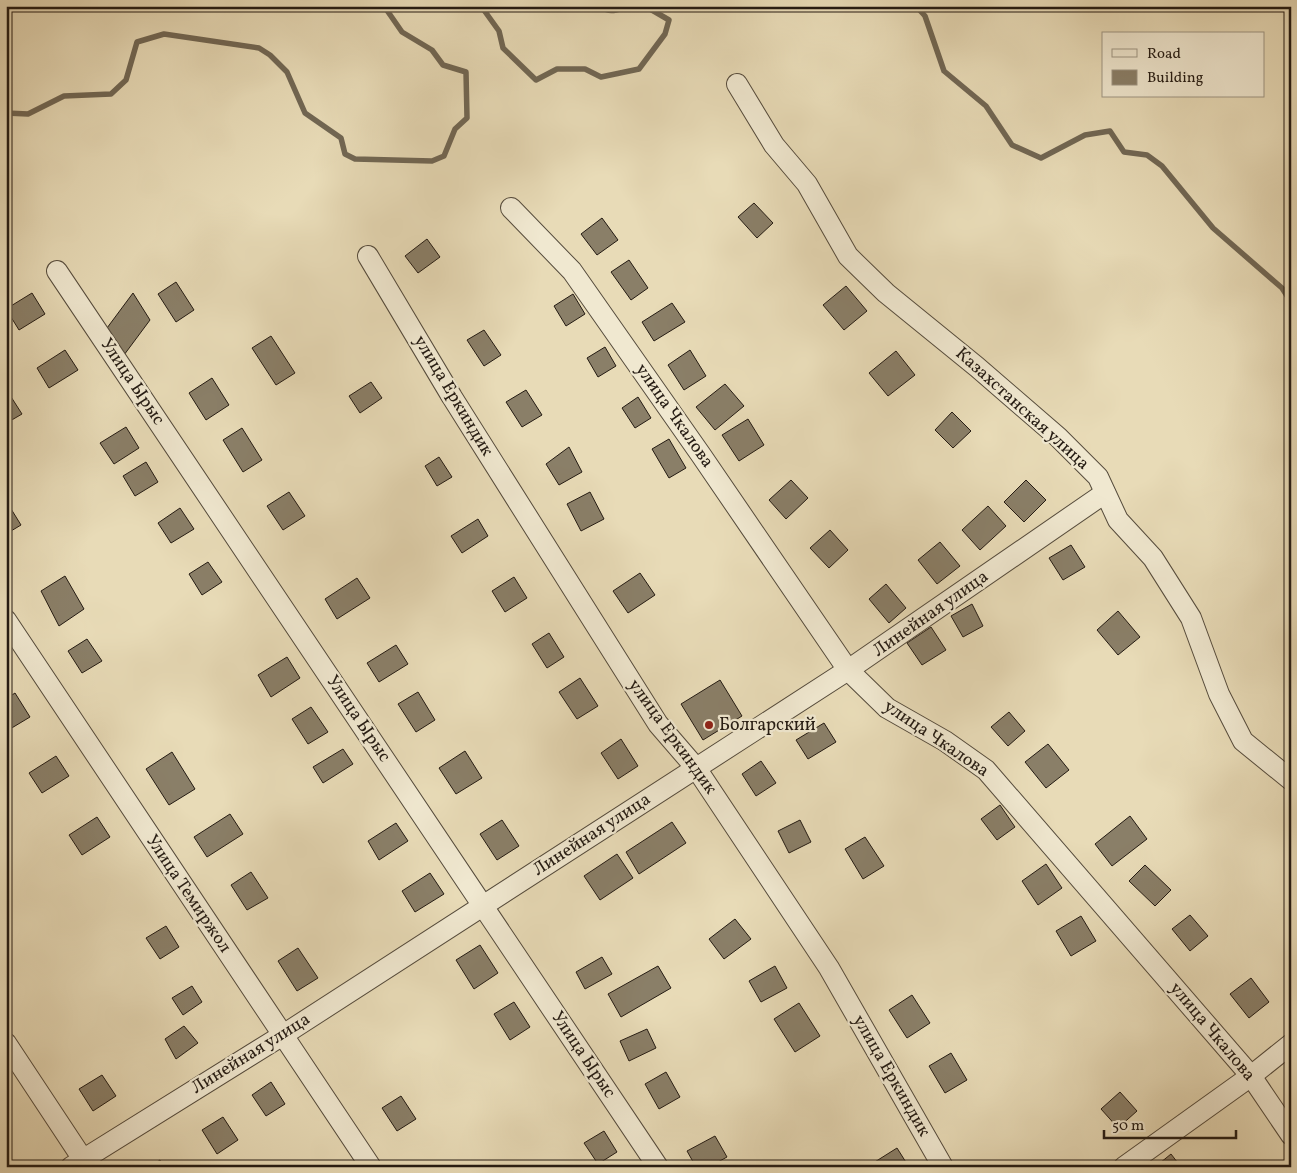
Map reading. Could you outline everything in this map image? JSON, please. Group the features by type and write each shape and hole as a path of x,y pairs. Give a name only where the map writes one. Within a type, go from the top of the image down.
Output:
{"street":[{"name":"Казахстанская улица","path":"737,84 774,145 807,184 848,256 886,293 977,366 1058,437 1098,476 1118,520 1153,558 1191,618 1219,694 1243,741 1291,780"},
{"name":"улица Чкалова","path":"511,208 572,271 848,670 888,708 945,741 986,770 1251,1076 1291,1135"},
{"name":"улица Еркиндик","path":"368,256 452,397 658,724 696,768 829,968 943,1167"},
{"name":"Улица Ырыс","path":"57,271 658,1167"},
{"name":"Линейная улица","path":"81,1164 848,670 1105,493"},
{"name":"Улица Темиржол","path":"6,620 372,1167"},
{"path":"6,1043 81,1164"},
{"path":"1124,1167 1251,1076 1291,1044"}],"building":[{"path":"754,203 773,223 757,238 738,217"},
{"path":"602,218 618,240 597,255 581,234"},
{"path":"427,239 440,257 418,273 405,256"},
{"path":"629,260 648,288 631,300 611,272"},
{"path":"176,282 194,310 176,322 158,294"},
{"path":"846,286 867,311 844,330 823,305"},
{"path":"32,293 45,314 19,330 6,309"},
{"path":"133,293 150,320 124,355 107,328"},
{"path":"573,294 585,314 566,326 554,306"},
{"path":"672,303 685,322 654,341 642,322"},
{"path":"484,330 501,355 484,366 467,340"},
{"path":"271,336 295,373 276,385 252,348"},
{"path":"605,347 616,366 598,377 587,358"},
{"path":"65,350 78,370 49,388 37,368"},
{"path":"690,350 706,376 684,390 668,365"},
{"path":"896,351 915,375 888,396 869,373"},
{"path":"212,378 229,405 206,420 189,393"},
{"path":"371,382 382,398 360,413 349,396"},
{"path":"725,384 744,406 715,430 696,407"},
{"path":"6,389 22,414 10,421 6,416"},
{"path":"526,390 542,415 522,427 506,402"},
{"path":"638,397 651,418 635,428 622,408"},
{"path":"952,412 971,431 953,448 935,430"},
{"path":"748,419 764,445 739,461 722,435"},
{"path":"126,427 139,448 114,464 100,443"},
{"path":"242,428 262,460 243,472 223,440"},
{"path":"669,439 686,468 669,478 652,449"},
{"path":"569,447 582,472 559,485 546,464"},
{"path":"439,457 452,477 437,486 425,466"},
{"path":"146,462 158,482 135,496 123,476"},
{"path":"791,480 808,498 786,519 769,500"},
{"path":"1026,480 1046,500 1024,522 1004,502"},
{"path":"289,492 305,516 283,530 267,506"},
{"path":"590,492 604,519 581,531 567,504"},
{"path":"8,504 21,525 6,534 6,505"},
{"path":"988,506 1006,526 980,550 962,530"},
{"path":"180,508 194,529 171,543 158,523"},
{"path":"478,519 488,536 462,553 451,536"},
{"path":"830,530 848,550 829,568 810,548"},
{"path":"940,542 960,566 937,584 918,560"},
{"path":"1071,545 1085,567 1063,580 1049,558"},
{"path":"208,562 222,582 202,595 189,574"},
{"path":"640,573 655,595 628,613 613,591"},
{"path":"65,576 84,609 59,626 41,591"},
{"path":"514,577 527,598 505,612 492,591"},
{"path":"357,578 370,598 337,619 325,599"},
{"path":"886,584 906,608 889,623 869,599"},
{"path":"972,604 983,626 963,637 951,616"},
{"path":"1118,611 1140,637 1118,655 1097,630"},
{"path":"931,627 946,650 922,665 907,643"},
{"path":"549,633 564,657 547,668 532,644"},
{"path":"87,639 102,661 82,673 68,651"},
{"path":"396,645 408,664 379,682 367,663"},
{"path":"287,657 300,678 271,697 258,675"},
{"path":"580,678 598,706 577,719 559,692"},
{"path":"720,680 742,716 703,740 681,704"},
{"path":"418,692 435,720 416,732 398,704"},
{"path":"15,693 30,717 10,729 6,722 6,699"},
{"path":"311,707 328,732 308,744 292,719"},
{"path":"1009,712 1025,731 1008,746 991,727"},
{"path":"824,723 836,742 808,759 796,740"},
{"path":"621,739 638,766 618,779 601,753"},
{"path":"1048,744 1069,770 1046,788 1025,762"},
{"path":"343,749 353,764 323,783 313,767"},
{"path":"465,751 482,778 456,794 439,768"},
{"path":"172,752 195,789 169,805 146,769"},
{"path":"56,756 69,776 42,793 29,773"},
{"path":"761,761 776,783 756,796 742,774"},
{"path":"1000,805 1015,827 997,840 981,819"},
{"path":"230,814 243,834 207,857 194,837"},
{"path":"1130,816 1147,839 1112,866 1095,844"},
{"path":"97,817 110,837 82,855 69,835"},
{"path":"502,820 519,846 497,860 480,834"},
{"path":"800,820 811,842 789,853 778,831"},
{"path":"672,822 686,843 639,874 626,852"},
{"path":"396,823 408,841 379,860 368,841"},
{"path":"865,837 884,866 863,879 845,849"},
{"path":"617,854 633,878 600,900 584,876"},
{"path":"1046,864 1062,888 1038,905 1022,881"},
{"path":"1145,865 1171,890 1155,906 1129,881"},
{"path":"251,872 268,898 247,910 231,885"},
{"path":"430,873 444,894 415,912 402,891"},
{"path":"1190,915 1208,936 1190,951 1172,929"},
{"path":"1081,916 1096,941 1071,956 1056,931"},
{"path":"735,919 751,939 724,959 709,939"},
{"path":"166,926 179,947 160,959 146,938"},
{"path":"480,945 498,973 474,989 456,960"},
{"path":"298,948 318,978 297,991 278,961"},
{"path":"602,957 612,974 585,989 576,972"},
{"path":"658,966 671,988 621,1017 608,994"},
{"path":"775,966 787,988 761,1002 749,981"},
{"path":"1251,978 1269,1002 1249,1018 1230,994"},
{"path":"192,986 202,1002 183,1015 172,998"},
{"path":"912,995 930,1023 907,1038 889,1010"},
{"path":"514,1002 530,1027 510,1040 494,1014"},
{"path":"799,1003 820,1036 795,1052 774,1019"},
{"path":"184,1026 198,1043 176,1059 165,1039"},
{"path":"647,1029 656,1048 629,1061 620,1041"},
{"path":"951,1053 967,1080 945,1093 929,1066"},
{"path":"666,1072 680,1097 659,1109 645,1084"},
{"path":"102,1075 116,1096 93,1111 79,1089"},
{"path":"271,1082 285,1104 266,1116 252,1095"},
{"path":"1120,1092 1137,1111 1118,1128 1101,1109"},
{"path":"401,1096 416,1119 397,1131 382,1108"},
{"path":"223,1117 238,1140 217,1154 202,1130"},
{"path":"604,1131 617,1152 598,1164 584,1143"},
{"path":"715,1136 727,1157 709,1167 696,1167 687,1151"},
{"path":"897,1148 909,1167 871,1167 870,1165"},
{"path":"1171,1154 1181,1167 1155,1167"},
{"path":"160,1160 164,1167 150,1167"}],"waterway":[{"path":"6,113 28,114 64,96 111,94 126,80 137,42 164,34 259,48 270,55 287,72 305,113 341,138 345,154 355,159 432,161 444,156 455,129 467,118 466,72 443,65 432,50 402,32 384,6"},
{"path":"481,6 499,31 503,48 536,80 557,69 585,69 601,77 639,69 665,34 669,20 645,6"},
{"path":"601,6 610,11 627,6"},
{"path":"916,6 925,16 944,71 986,106 1012,145 1041,158 1085,135 1110,131 1124,152 1147,155 1162,166 1213,228 1282,288 1291,302"}],"place":[{"name":"Болгарский","path":"709,725"}]}
